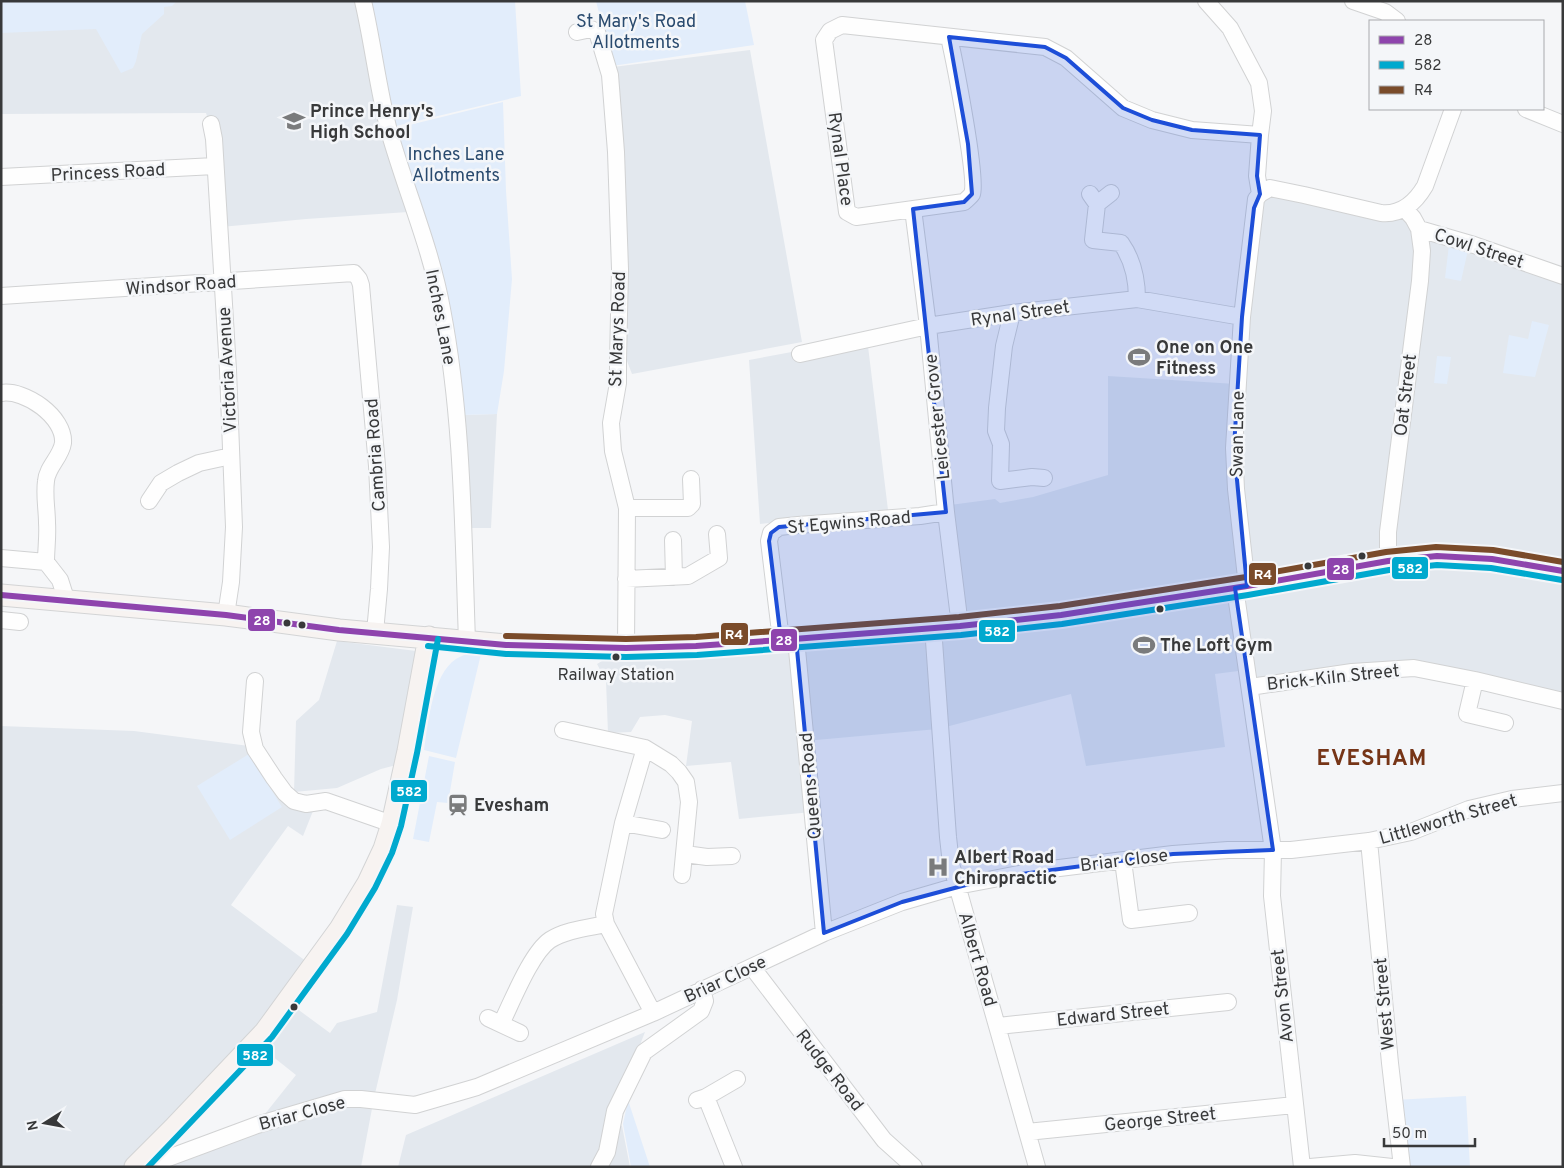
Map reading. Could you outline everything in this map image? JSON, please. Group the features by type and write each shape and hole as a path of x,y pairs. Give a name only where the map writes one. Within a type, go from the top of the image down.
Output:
{"main road":[{"path":"1,595 226,615 338,630 470,642 506,645 626,648 789,640 960,626 1061,615 1388,562 1437,556 1492,559 1563,571"},
{"path":"135,1167 265,1032 308,976 368,883 384,849 392,824 408,751 429,637"}],"street":[{"name":"Inches Lane","path":"363,1 388,129 435,278 450,350 456,398 470,642"},
{"path":"1206,1 1230,28 1259,83 1263,111 1257,176 1260,194 1270,188 1304,194 1386,214 1405,209 1418,198 1425,186 1453,110"},
{"path":"1353,1 1385,12 1396,20"},
{"name":"Rynal Place","path":"949,37 968,144 973,185 972,194 964,202 856,217 847,212 824,40 830,31 842,25 1046,46 1066,58 1123,108 1152,120 1192,130 1260,136"},
{"name":"St Marys Road","path":"576,32 591,29 597,32 610,74 616,152 620,269 618,382 611,423 612,450 627,508 626,648"},
{"path":"1528,110 1563,124"},
{"name":"Victoria Avenue","path":"211,124 214,139 234,528 231,582 226,615"},
{"name":"Princess Road","path":"1,177 215,166"},
{"path":"1111,194 1094,199 1093,240 1121,243 1127,252 1135,274 1137,299"},
{"name":"Swan Lane","path":"1241,587 1234,453 1242,316 1254,208 1256,199 1260,194"},
{"name":"Leicester Grove","path":"913,209 928,326 946,512 960,626"},
{"name":"Cowl Street","path":"1405,209 1413,218 1418,229 1474,245 1563,276"},
{"name":"Oat Street","path":"1388,562 1390,523 1420,281 1422,252 1418,229"},
{"name":"Windsor Road","path":"1,296 354,274 359,279"},
{"name":"Cambria Road","path":"359,279 371,399 381,546 375,632"},
{"name":"Rynal Street","path":"800,354 928,326 1012,312 1137,299 1242,316"},
{"path":"1012,312 1004,346 997,408 996,431 1001,444 1000,481 1032,477 1044,478"},
{"path":"1,393 16,393 30,398 52,415 62,430 63,445 46,476 46,562 60,580 67,602"},
{"path":"149,501 161,483 178,473 199,463 231,456"},
{"path":"627,508 688,508 692,504 691,479"},
{"name":"St Egwins Road","path":"789,640 769,541 771,533 779,527 920,516 946,512"},
{"path":"626,579 688,576 719,558 717,534"},
{"path":"673,540 674,577"},
{"path":"1,558 46,562"},
{"name":"Avon Street","path":"1241,587 1250,687 1273,850 1272,896 1302,1167"},
{"path":"1,620 20,622"},
{"name":"Albert Road","path":"932,627 948,837 952,864 1037,1167"},
{"name":"Queens Road","path":"789,640 824,933"},
{"name":"Brick-Kiln Street","path":"1250,687 1352,672 1414,668 1563,701"},
{"path":"1475,680 1467,714 1504,723"},
{"path":"255,682 252,741 255,749 285,793 294,801 306,804 326,801 392,824"},
{"path":"563,730 644,748 671,764 679,772 686,782 689,792 682,874"},
{"path":"644,748 623,823 604,914 606,924 653,1012"},
{"name":"Littleworth Street","path":"1273,850 1291,850 1369,841 1411,832 1469,809 1512,799 1563,793"},
{"path":"623,823 662,830"},
{"name":"West Street","path":"1369,841 1402,1167"},
{"name":"Briar Close","path":"144,1167 257,1125 345,1099 415,1105 477,1087 653,1012 824,933 902,902 957,886 1034,871 1173,854 1228,850 1273,850"},
{"path":"685,854 707,857 732,856"},
{"path":"1123,861 1131,920 1189,914"},
{"path":"520,1032 495,1021 536,954 549,941 567,932 606,924"},
{"name":"Rudge Road","path":"752,967 904,1164"},
{"path":"599,1167 607,1152 615,1111 644,1052 702,1011 705,1001 702,989"},
{"name":"Edward Street","path":"998,1026 1228,1002"},
{"path":"734,1167 702,1098 737,1079"},
{"name":"George Street","path":"1027,1132 1294,1105"},
{"path":"173,1129 189,1151"},
{"path":"1310,1167 1355,1162 1392,1167"}],"highlighted area":[{"path":"949,37 1045,47 1066,58 1123,108 1152,120 1192,130 1260,135 1257,176 1260,194 1254,208 1242,317 1234,448 1247,586 1235,588 1273,850 1173,854 992,878 902,902 824,933 796,639 781,640 769,541 771,533 779,527 946,512 913,209 964,202 972,194 968,144"}],"shaded area":[{"name":"Prince Henry's High School","path":"1,1 356,1 408,212 221,227 211,129 206,113 1,114"},
{"path":"750,50 802,342 632,374 627,361 624,265 613,67"},
{"path":"1260,194 1407,213 1423,228 1563,275 1563,700 1414,667 1249,686 1246,670 1215,674 1225,747 1086,766 1071,694 938,729 805,741 812,812 739,819 731,762 686,766 692,721 665,715 640,717 631,732 608,733 606,681 597,664 627,646 961,623 950,505 995,499 1000,503 1033,497 1108,475 1108,376 1236,384"},
{"path":"867,338 888,510 760,524 749,360"},
{"path":"497,414 491,528 465,528 461,415"},
{"path":"337,641 424,652 404,763 381,769 337,788 294,792 296,721 319,700"},
{"path":"1,726 134,731 249,746 313,811 303,836 288,826 231,905 311,965 130,1167 1,1167 1,1006 3,1005 1,1002"},
{"path":"397,905 413,907 397,1000 374,1098 361,1167 151,1167 257,1124 296,1075 262,1048 296,1008 330,1033 337,1023 377,1012"},
{"path":"645,1032 611,1119 622,1126 630,1167 398,1167 406,1135"}],"green space":[{"path":"1,1 177,1 172,6 164,7 164,14 142,34 133,68 121,73 96,29 1,33"},
{"path":"368,1 515,1 521,96 392,127"},
{"name":"St Mary's Road Allotments","path":"596,1 745,1 754,45 612,66"},
{"name":"Inches Lane Allotments","path":"503,102 506,191 512,279 504,371 497,414 461,415 393,129"},
{"path":"1449,245 1468,250 1461,281 1445,278"},
{"path":"1532,321 1549,325 1535,377 1503,373 1509,335 1528,339"},
{"path":"1437,356 1451,357 1447,384 1434,383"},
{"path":"471,652 481,654 456,758 424,750 432,701 441,676 456,659"},
{"path":"249,754 282,807 230,840 197,786"},
{"path":"429,756 455,762 448,803 437,802 429,842 413,839"},
{"path":"1466,1096 1470,1167 1402,1167 1395,1100"},
{"path":"628,1100 650,1167 631,1167 623,1124"}],"transit line":[{"name":"R4","path":"506,636 626,639 696,637 959,617 1060,606 1246,577 1386,552 1436,547 1493,550 1563,562"},
{"name":"28","path":"1,595 226,615 339,630 506,645 626,648 696,646 781,640 960,626 1061,615 1247,586 1388,561 1437,556 1492,559 1563,571"},
{"name":"582","path":"428,646 506,654 626,657 697,655 961,635 1062,624 1248,595 1389,570 1437,565 1491,568 1562,580"},
{"name":"582","path":"148,1167 272,1037 347,934 375,888 392,853 401,826 417,753 438,639"}],"place":[{"name":"Prince Henry's High School","path":"294,121"},
{"name":"One on One Fitness","path":"1139,357"},
{"name":"The Loft Gym","path":"1144,645"},
{"name":"Railway Station","path":"616,657"},
{"name":"Evesham","path":"458,805"},
{"name":"Albert Road Chiropractic","path":"938,867"}],"district":[{"name":"EVESHAM","path":"1372,757"}]}
